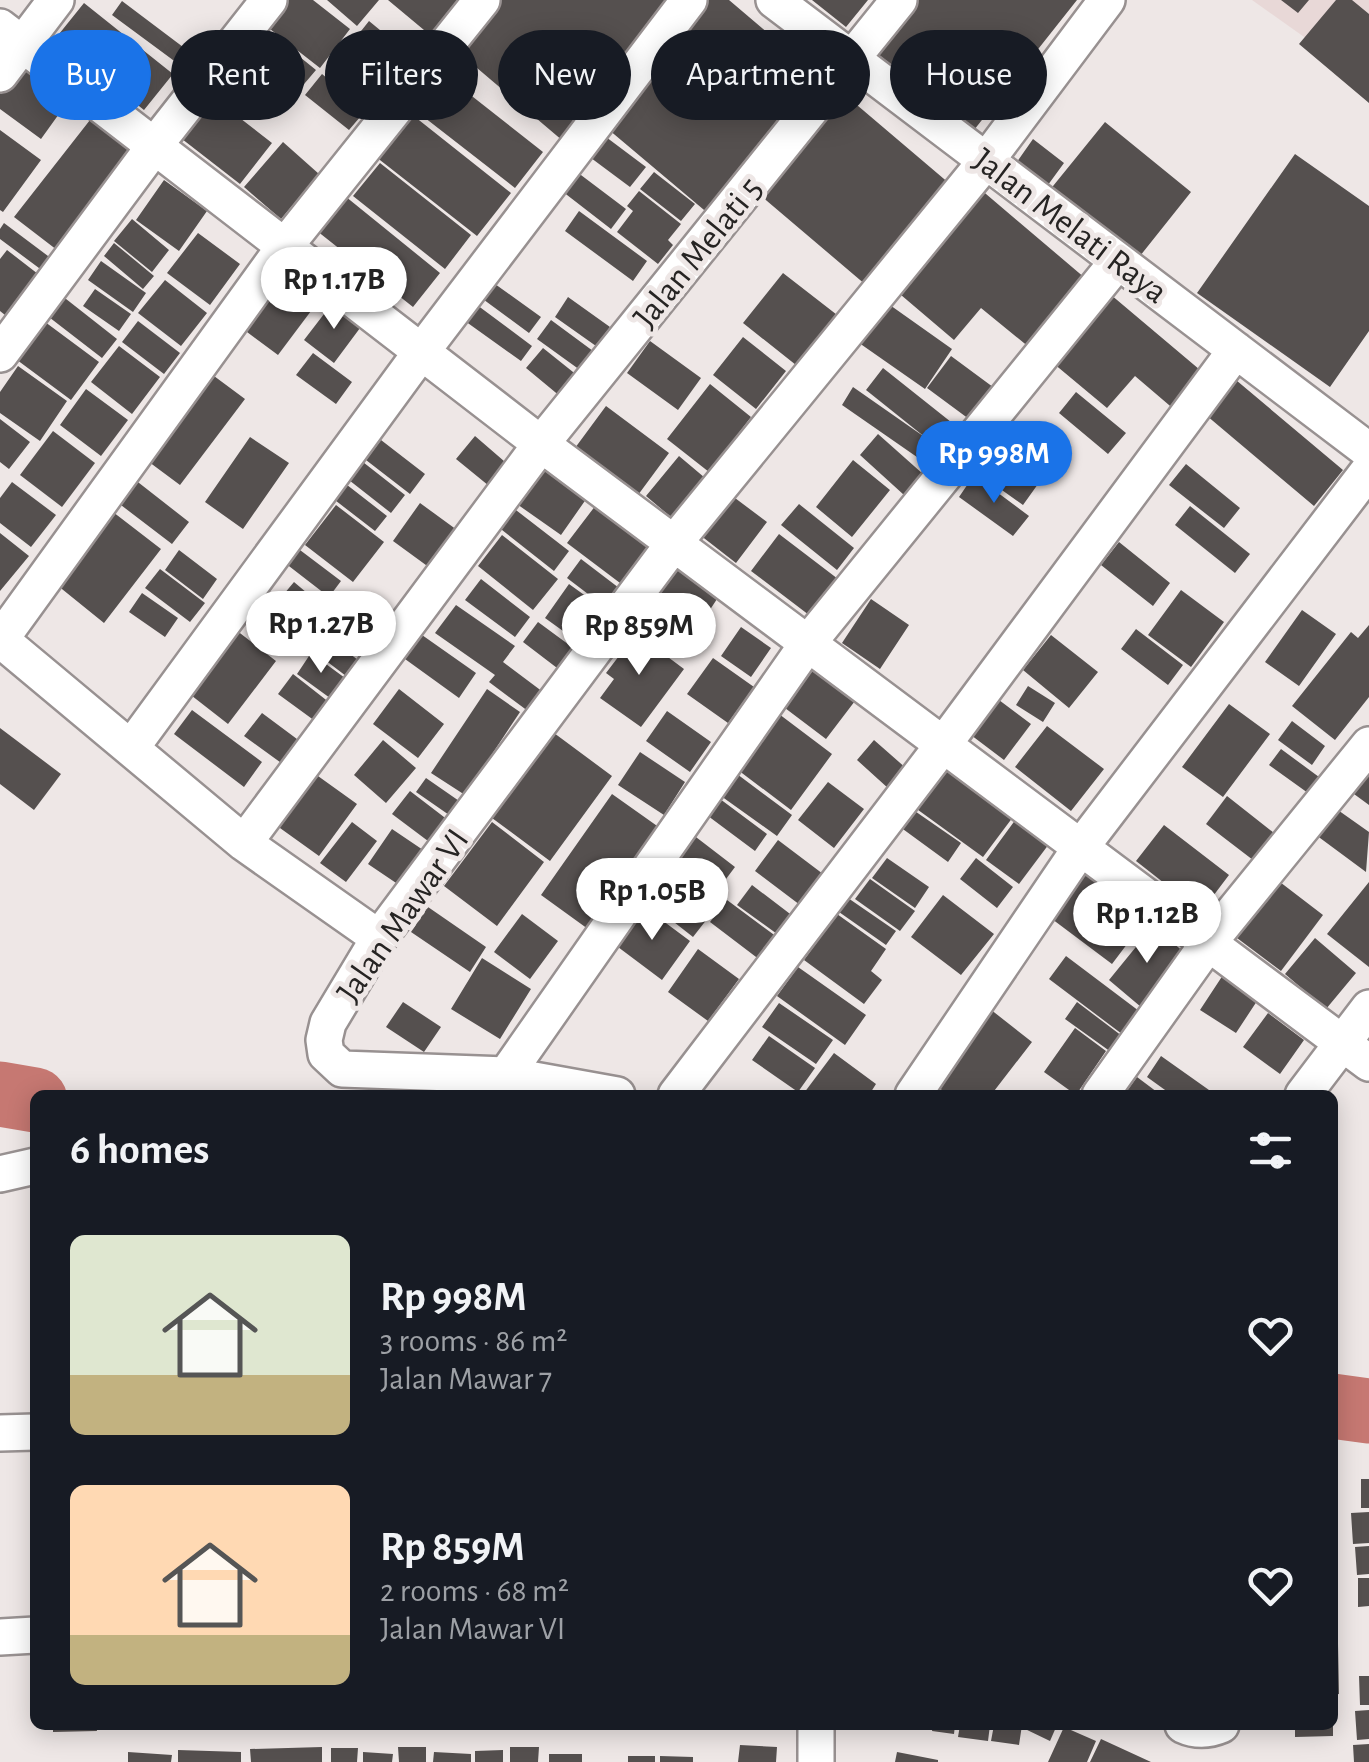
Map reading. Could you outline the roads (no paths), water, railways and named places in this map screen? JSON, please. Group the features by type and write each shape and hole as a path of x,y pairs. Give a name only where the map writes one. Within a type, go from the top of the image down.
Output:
{"street":[{"path":"0,74 12,35 56,0"},
{"path":"0,354 270,0"},
{"path":"379,938 244,843 0,640 285,246 482,0"},
{"path":"131,748 422,350 688,0"},
{"name":"Jalan Melati Raya","path":"774,0 814,30"},
{"name":"Jalan Melati 5","path":"870,38 900,0"},
{"name":"Jalan Mawar VI","path":"589,1090 506,1075 342,1070 326,1054 324,1040 328,1023 379,938 674,543 986,161 1108,0"},
{"path":"12,35 541,444 1355,1053"},
{"name":"Jalan Melati Raya","path":"870,73 1369,450"},
{"name":"Jalan Melati 5","path":"244,843 541,444 804,120"},
{"path":"506,1075 808,644 1118,260"},
{"path":"680,1090 1236,350"},
{"path":"916,1090 1081,846 1369,470"},
{"path":"1104,1090 1209,942 1369,744"},
{"path":"1309,1090 1355,1053 1369,1008"},
{"path":"0,1174 30,1167"},
{"path":"0,1433 30,1432"},
{"path":"0,1637 30,1635"},
{"path":"816,1730 816,1762"}],"waterway":[{"path":"0,1094 30,1099"},
{"path":"1338,1407 1369,1411"}]}
